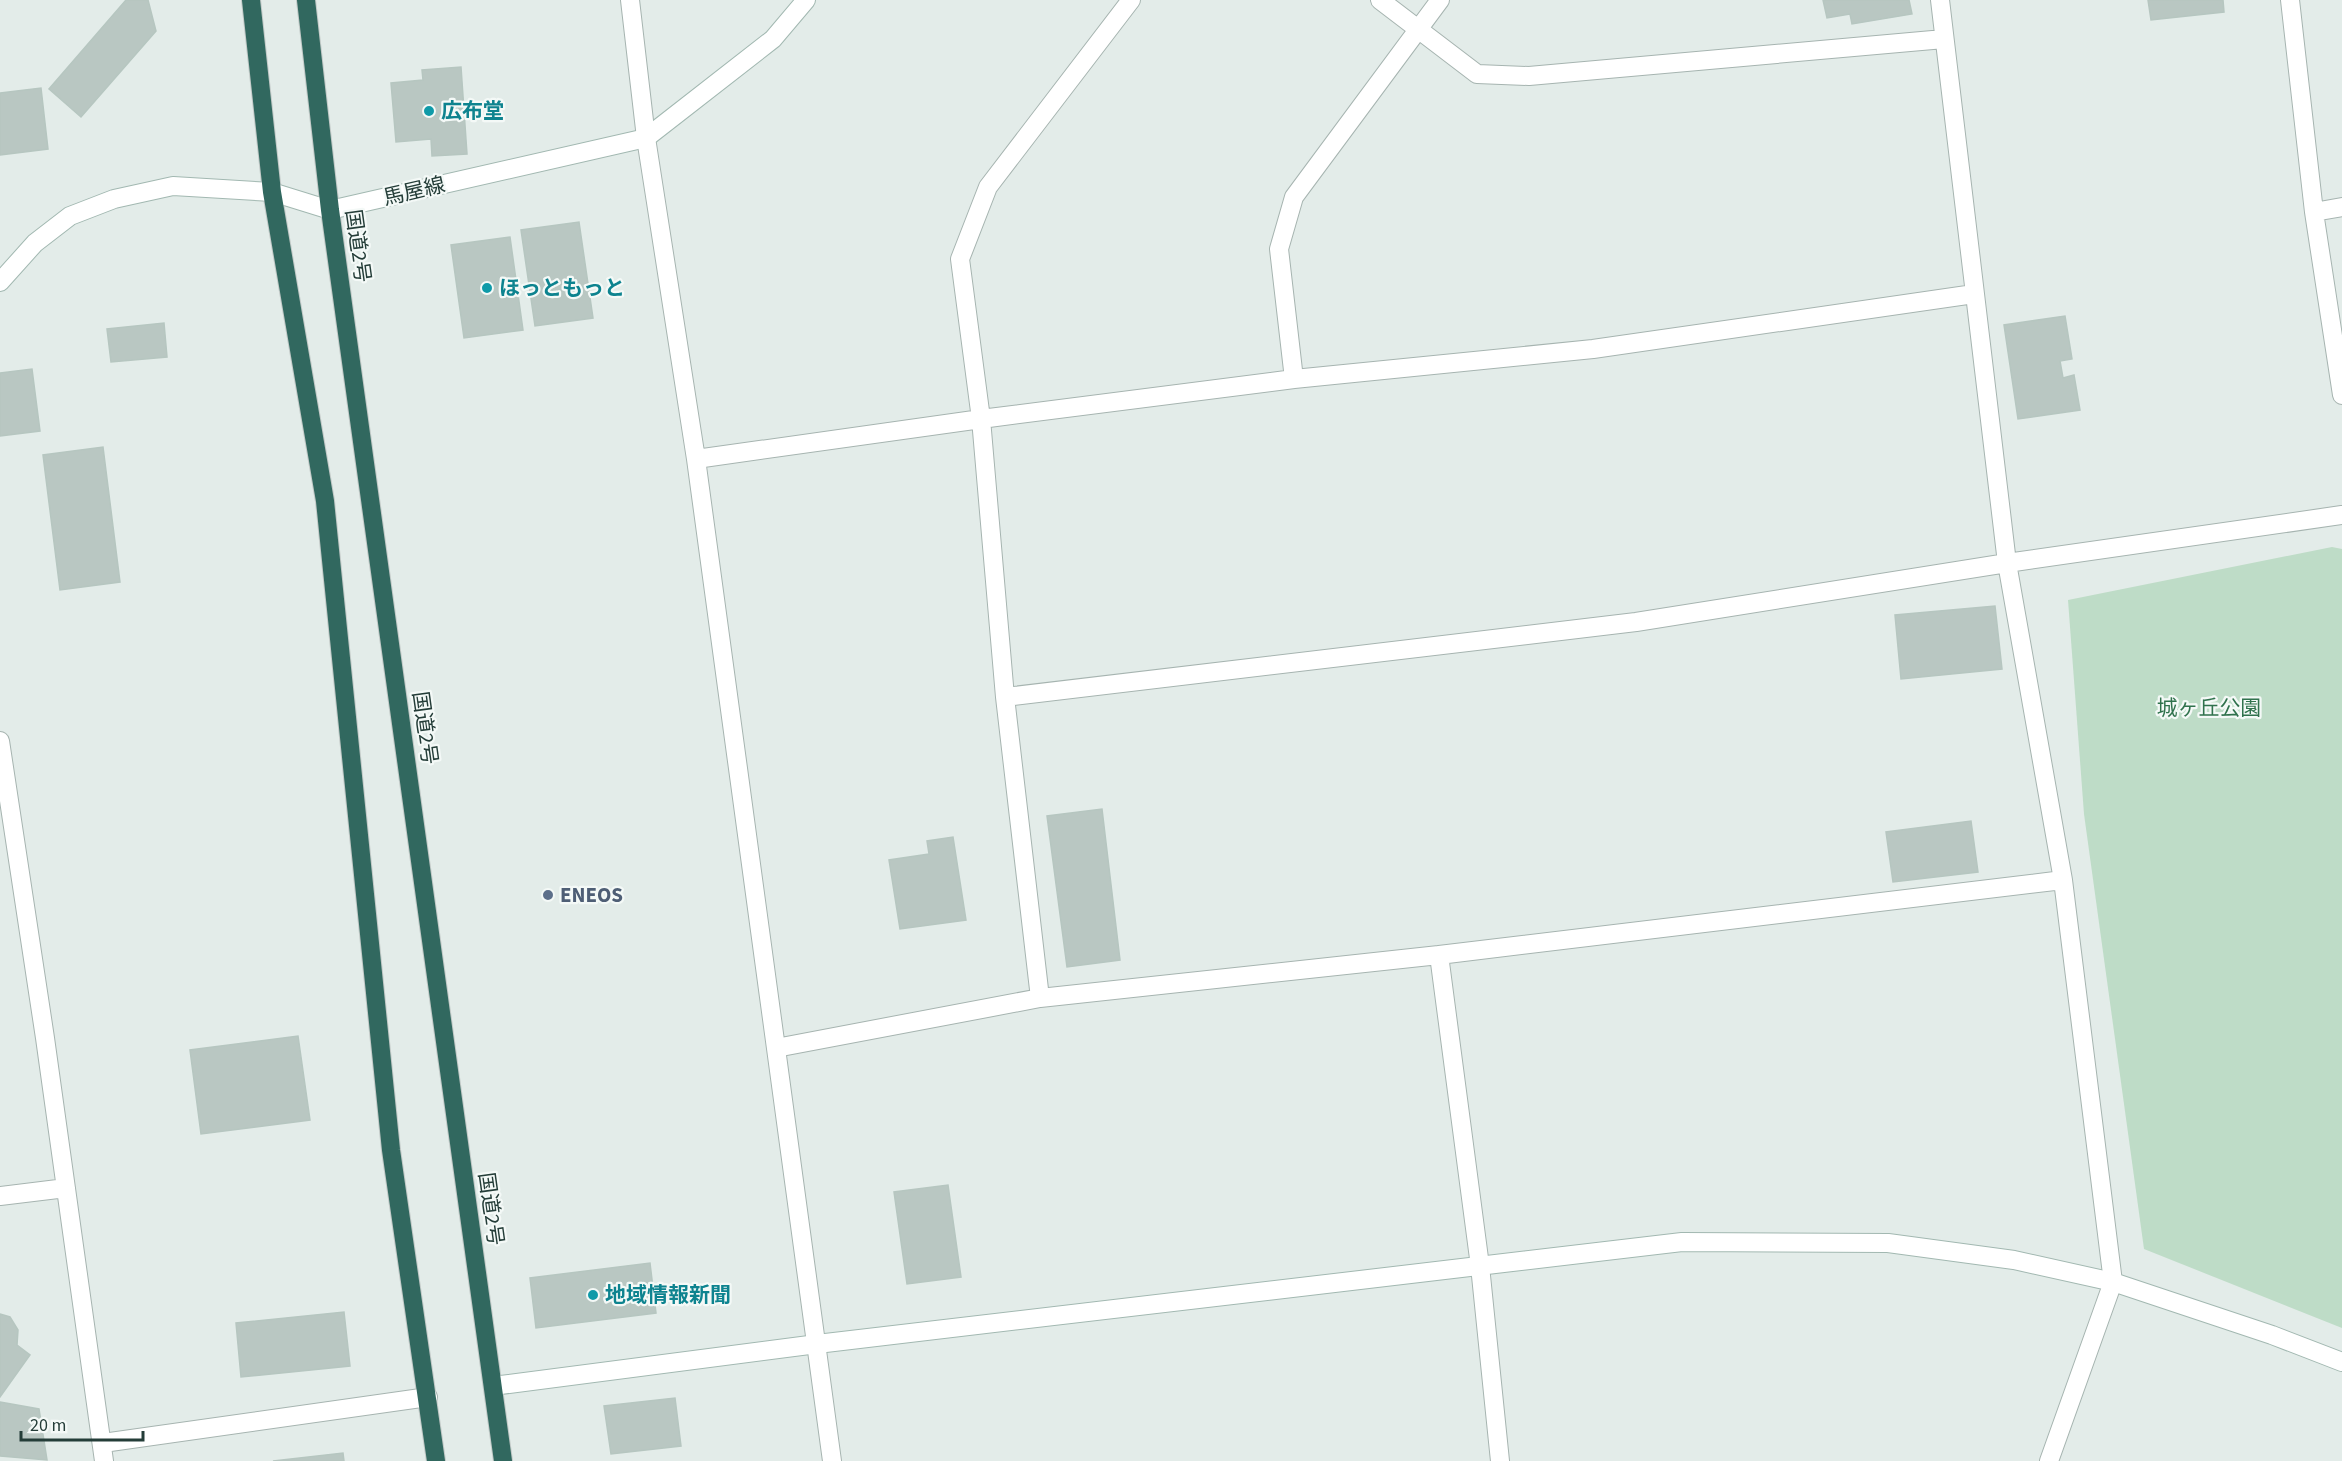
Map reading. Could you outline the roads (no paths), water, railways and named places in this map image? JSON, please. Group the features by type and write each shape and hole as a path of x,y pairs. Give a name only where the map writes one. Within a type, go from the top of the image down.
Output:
{"highway":[{"path":"251,0 272,192 325,501 391,1150 436,1461"},
{"name":"国道2号","path":"306,0 330,210 503,1461"}],"street":[{"path":"630,0 646,138 696,459 832,1461"},
{"name":"馬屋線","path":"330,210 646,138 773,39 806,0"},
{"path":"1040,998 1005,697 981,419 960,259 988,187 1131,0"},
{"path":"1380,0 1477,74 1529,76 1944,39"},
{"path":"1294,379 1279,249 1293,196 1440,0"},
{"path":"1940,0 2007,563 2062,880 2113,1282 2049,1461"},
{"path":"2290,0 2314,212 2342,395"},
{"path":"0,282 35,243 70,216 114,199 173,186 272,192 330,210"},
{"path":"2314,212 2342,207"},
{"path":"696,459 981,419 1294,379 1593,349 1974,294"},
{"path":"1005,697 1636,622 2007,563 2342,515"},
{"path":"0,741 45,1038 104,1461"},
{"path":"776,1048 1040,998 1439,955 2062,880"},
{"path":"1439,955 1480,1266 1500,1461"},
{"path":"0,1196 66,1188"},
{"path":"493,1386 817,1344 1682,1242 1888,1243 2014,1260 2113,1282 2272,1335 2342,1362"},
{"path":"103,1443 428,1397"}],"place":[{"name":"広布堂","path":"429,111"},
{"name":"ほっともっと","path":"487,288"},
{"name":"ENEOS","path":"548,895"},
{"name":"地域情報新聞","path":"593,1295"}],"park label":[{"name":"城ヶ丘公園","path":"2209,708"}]}
